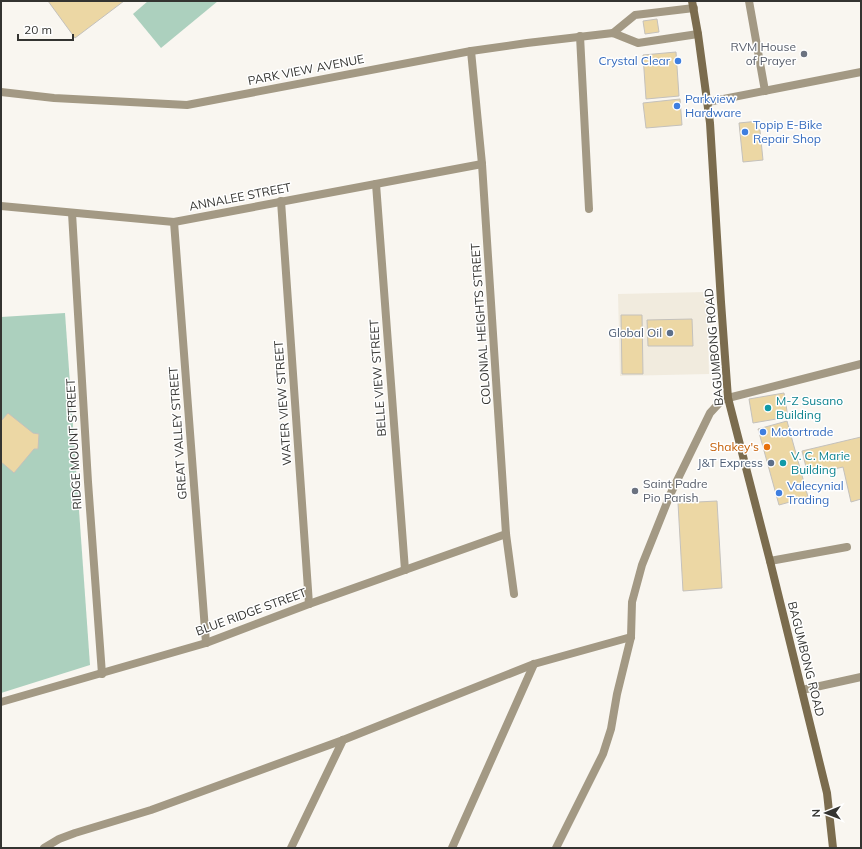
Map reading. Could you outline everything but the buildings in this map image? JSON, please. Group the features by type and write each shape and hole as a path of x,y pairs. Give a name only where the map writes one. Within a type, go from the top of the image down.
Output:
{"main road":[{"name":"BAGUMBONG ROAD","path":"693,4 708,102 728,398 827,793 833,848"}],"street":[{"path":"749,1 765,91"},
{"path":"613,33 635,15 693,4"},
{"name":"PARK VIEW AVENUE","path":"1,92 54,98 187,105 471,51 613,33 638,42 698,34"},
{"path":"580,36 589,209"},
{"name":"COLONIAL HEIGHTS STREET","path":"471,51 482,164 506,534 514,594"},
{"path":"708,102 861,72"},
{"name":"ANNALEE STREET","path":"1,206 174,222 482,164"},
{"name":"BELLE VIEW STREET","path":"376,184 405,570"},
{"name":"WATER VIEW STREET","path":"281,201 309,604"},
{"name":"RIDGE MOUNT STREET","path":"72,213 88,482 102,674"},
{"name":"GREAT VALLEY STREET","path":"174,222 206,643"},
{"path":"556,848 603,754 612,729 617,694 631,637 632,602 642,565 670,495 710,413 722,400 728,398 861,364"},
{"name":"BLUE RIDGE STREET","path":"1,702 206,643 309,604 506,534"},
{"path":"770,561 847,547"},
{"path":"44,848 59,839 75,833 151,810 343,740 534,664 631,637"},
{"path":"452,848 534,664"},
{"path":"802,690 861,677"},
{"path":"291,848 343,740"}],"shaded area":[{"path":"707,292 709,374 620,376 618,294"}],"green space":[{"path":"148,1 218,1 161,48 133,14"},
{"path":"65,313 90,665 1,693 1,317"}],"place":[{"name":"RVM House of Prayer","path":"804,54"},
{"name":"Crystal Clear","path":"678,61"},
{"name":"Parkview Hardware","path":"677,106"},
{"name":"Topip E-Bike Repair Shop","path":"745,132"},
{"name":"Global Oil","path":"670,333"},
{"name":"M-Z Susano Building","path":"768,408"},
{"name":"Motortrade","path":"763,432"},
{"name":"Shakey's","path":"767,447"},
{"name":"J&T Express","path":"771,463"},
{"name":"V. C. Marie Building","path":"783,463"},
{"name":"Saint Padre Pio Parish","path":"635,491"},
{"name":"Valecynial Trading","path":"779,493"}]}
